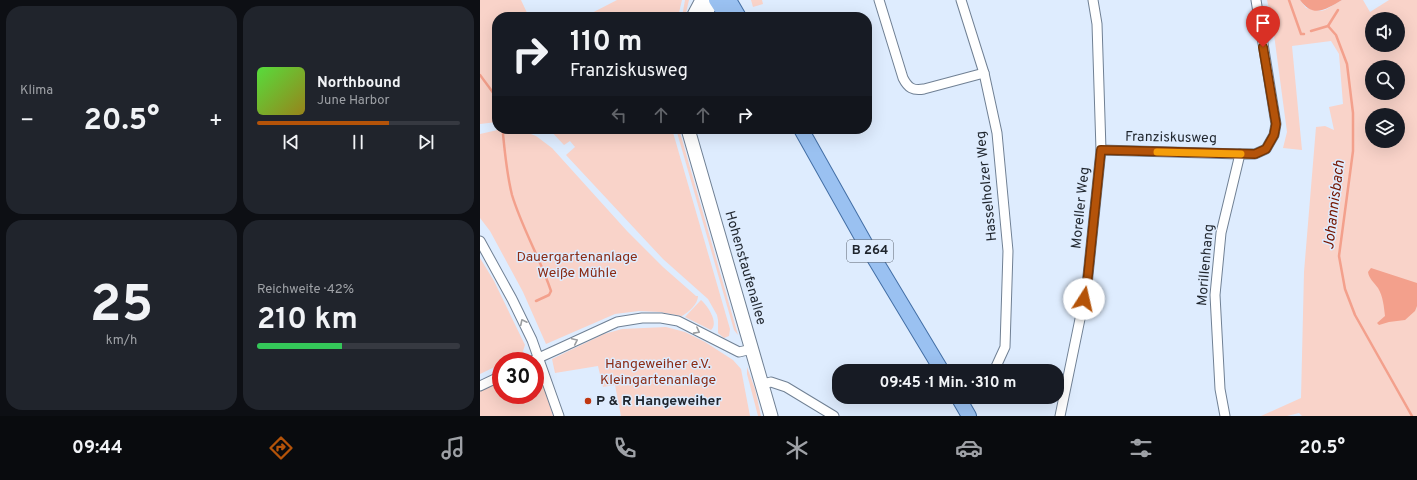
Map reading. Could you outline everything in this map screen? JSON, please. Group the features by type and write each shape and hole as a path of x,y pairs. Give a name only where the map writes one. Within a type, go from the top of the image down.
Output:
{"main road":[{"path":"690,12 692,0"},
{"path":"696,12 702,0"},
{"path":"707,12 715,0 723,12"},
{"path":"729,0 736,12"},
{"name":"Hohenstaufenallee","path":"689,134 771,416"},
{"name":"B 264","path":"804,134 865,243 938,364"},
{"path":"964,404 969,416"}],"street":[{"path":"879,0 906,84 911,89 924,89 984,73"},
{"name":"Hasselholzer Weg","path":"960,0 984,73 997,134 1008,251 1005,347 997,364"},
{"name":"Moreller Weg","path":"1060,416 1087,285 1101,150 1097,24 1093,0"},
{"path":"1240,154 1255,154 1266,149 1274,135 1276,124 1256,0"},
{"name":"Franziskusweg","path":"1101,150 1240,154"},
{"name":"Morillenhang","path":"1225,416 1220,389 1215,295 1221,233 1240,154"},
{"path":"480,241 532,340 534,352"},
{"path":"544,355 617,322 642,318 661,318 678,321 739,352 752,349"},
{"path":"480,386 492,380"},
{"path":"544,380 559,416"},
{"path":"762,384 771,382 786,387 834,416"}],"green space":[{"path":"480,0 521,0 527,12 492,12 492,123 480,124"},
{"path":"617,0 682,0 679,12 594,12"},
{"path":"685,0 689,0 686,12 683,12"},
{"path":"751,0 762,0 763,4 753,7"},
{"path":"1267,0 1300,0 1306,8 1320,11 1325,10 1342,0 1363,0 1370,12 1389,0 1417,0 1417,416 1302,416 1299,413 1287,416 1261,416 1301,398 1304,272 1316,127 1325,126 1334,130 1329,107 1343,104 1339,54 1331,41 1292,46 1302,150 1283,148 1287,132 1273,27"},
{"name":"Dauergartenanlage Weiße Mühle","path":"492,131 492,134 531,134 552,148 627,231 663,267 696,296 698,296 693,308 682,316 660,312 639,311 615,314 546,344 523,292 490,231 480,218 480,134"},
{"path":"554,134 673,134 730,329 729,336 724,338 718,333 717,315 708,299 663,259 566,155 575,147 570,141 564,145"},
{"path":"677,134 680,134 738,335 734,330"},
{"path":"480,258 494,281 525,345 523,352 492,352 492,368 480,374"},
{"path":"701,300 707,306 712,315 714,323 711,330 685,317"},
{"name":"Hangeweiher e.V. Kleingartenanlage","path":"666,327 685,332 705,342 733,360 741,369 750,416 621,416 615,385 603,387 598,366 555,373 552,359 604,334 622,329"},
{"path":"747,367 755,389 761,416 758,416 747,374"},
{"path":"492,384 492,404 544,404 544,386 553,416 480,416 480,389"}],"shaded area":[{"path":"1300,0 1342,0 1325,9 1315,11 1305,6"},
{"path":"1371,268 1417,283 1417,306 1415,311 1405,320 1379,325 1377,323 1385,316 1381,294 1368,272"}],"waterway":[{"name":"Johannisbach","path":"1289,0 1301,34 1304,34"},
{"path":"1328,26 1338,10"},
{"name":"Johannisbach","path":"1311,31 1328,26 1336,35 1347,64 1353,113 1353,151 1339,256 1345,289 1355,315 1412,416"},
{"path":"480,75 492,91"},
{"path":"503,134 507,172 512,195 551,291 549,295 536,301"}],"slow traffic":[{"path":"1157,152 1241,154"}],"place":[{"name":"P & R Hangeweiher","path":"588,401"}],"route":[{"path":"1084,299 1087,285 1101,150 1255,154 1266,149 1274,135 1276,124 1263,47"}]}
